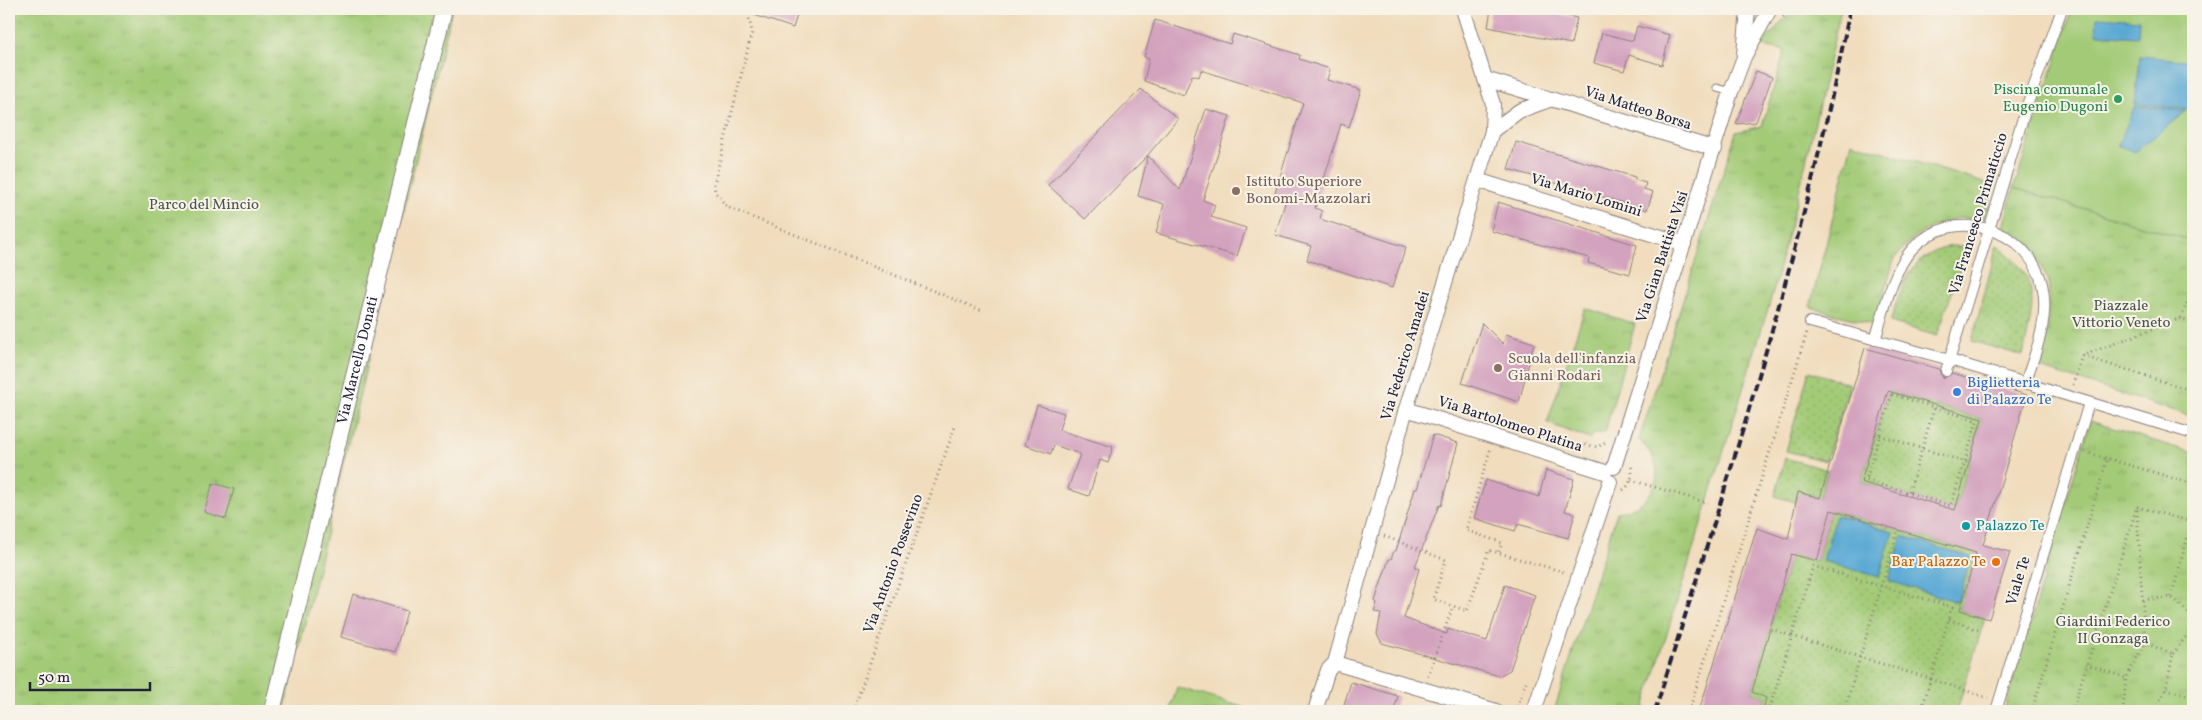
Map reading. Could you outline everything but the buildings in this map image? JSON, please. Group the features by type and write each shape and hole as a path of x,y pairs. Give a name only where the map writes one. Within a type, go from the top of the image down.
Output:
{"street":[{"name":"Via Marcello Donati","path":"272,711 444,9"},
{"name":"Via Federico Amadei","path":"1315,711 1328,670 1335,663 1406,408 1492,131 1493,104 1463,9"},
{"name":"Via Gian Battista Visi","path":"1744,57 1748,9"},
{"name":"Via Gian Battista Visi","path":"1534,711 1731,92 1744,57 1770,9"},
{"name":"Via Francesco Primaticcio","path":"1946,371 2026,108 2062,9"},
{"name":"Via Matteo Borsa","path":"1485,79 1714,149"},
{"path":"1492,131 1519,111 1553,99"},
{"name":"Via Mario Lomini","path":"1477,180 1684,244"},
{"path":"1875,340 1895,276 1914,247 1927,238 1954,226 1991,228 2022,248 2038,272 2042,285 2044,313 2042,327 2025,383"},
{"path":"1810,322 1950,360 2193,434"},
{"name":"Viale Te","path":"1998,706 2089,403"},
{"name":"Via Bartolomeo Platina","path":"1406,408 1610,473"},
{"path":"1335,663 1496,711"}],"lane":[{"path":"1717,88 1731,92"}],"path":[{"path":"747,9 752,32 714,184 715,192 721,200 727,207 983,310"},
{"path":"2181,318 2193,288"},
{"path":"2082,356 2181,318 2193,322"},
{"path":"1690,711 1810,322"},
{"path":"2082,356 2193,390"},
{"path":"2070,396 2082,356"},
{"path":"1892,394 1935,406 1978,421 1952,506 1866,480 1877,435 1892,394"},
{"path":"1908,494 1935,406"},
{"name":"Via Antonio Possevino","path":"853,711 956,424"},
{"path":"1877,435 1967,462"},
{"path":"1494,437 1466,530 1502,543 1498,552"},
{"path":"2075,449 2193,484"},
{"path":"2032,711 2107,459"},
{"path":"1631,480 1708,502"},
{"path":"2137,507 2193,522 2171,597"},
{"path":"2124,711 2126,678 2145,643 2137,507"},
{"path":"2072,711 2137,507"},
{"path":"1844,711 1898,530"},
{"path":"1372,532 1446,560 1433,599 1467,611 1489,550 1566,572"},
{"path":"1779,711 1770,707 1813,566 1952,607 1921,711"},
{"path":"2142,600 2171,597 2193,616"},
{"path":"1424,690 1452,606"},
{"path":"1949,619 1982,631"},
{"path":"2154,711 2166,689 2173,654 2193,627"},
{"path":"1771,629 1931,679 1998,706"},
{"path":"2145,643 2173,654"},
{"path":"2086,664 2126,678"},
{"path":"2166,689 2193,697"}],"green space":[{"name":"Parco del Mincio","path":"9,9 452,9 284,711 9,711"},
{"path":"1797,9 1841,9 1801,183 1771,299 1643,711 1554,711 1617,512 1636,506 1651,493 1655,485 1656,465 1652,455 1639,440 1736,132 1762,126 1785,50 1761,46 1782,21"},
{"name":"Piscina comunale Eugenio Dugoni","path":"2072,9 2193,9 2193,241 2014,188"},
{"path":"1852,142 1994,186 1985,219 1958,218 1933,226 1912,239 1894,260 1875,325 1810,307"},
{"name":"Piazzale Vittorio Veneto","path":"2014,188 2193,241 2193,417 2037,367 2048,328 2049,281 2031,249 2003,227"},
{"path":"1997,245 2012,258 2029,282 2032,308 2023,356 1972,341"},
{"path":"1951,246 1968,246 1937,336 1890,322 1903,285 1916,265 1925,257"},
{"path":"1585,308 1635,324 1605,432 1593,435 1589,439 1547,423"},
{"path":"1809,371 1850,384 1826,461 1786,451"},
{"path":"1888,391 1982,419 1955,510 1861,482"},
{"name":"Giardini Federico II Gonzaga","path":"2090,421 2193,453 2193,711 2004,711"},
{"path":"1785,458 1828,470 1820,498 1799,492 1795,502 1775,496"},
{"path":"1831,510 1976,553 1960,610 1985,618 1957,711 1763,710 1766,698 1752,692 1791,554 1817,561"},
{"path":"1177,687 1255,711 1170,711"}],"water":[{"path":"2097,17 2139,20 2138,37 2096,34"},
{"path":"2140,56 2193,61 2193,110 2135,104"},
{"path":"2135,106 2186,111 2135,152 2118,145"},
{"path":"1836,515 1893,532 1879,577 1823,561"},
{"path":"1902,536 1971,557 1958,602 1889,581"}],"railway":[{"path":"1655,711 1763,363 1810,187 1850,9"}],"place":[{"name":"Piscina comunale Eugenio Dugoni","path":"2118,99"},
{"name":"Istituto Superiore Bonomi-Mazzolari","path":"1236,191"},
{"name":"Scuola dell'infanzia Gianni Rodari","path":"1498,368"},
{"name":"Biglietteria di Palazzo Te","path":"1957,392"},
{"name":"Palazzo Te","path":"1966,526"},
{"name":"Bar Palazzo Te","path":"1996,562"}]}
